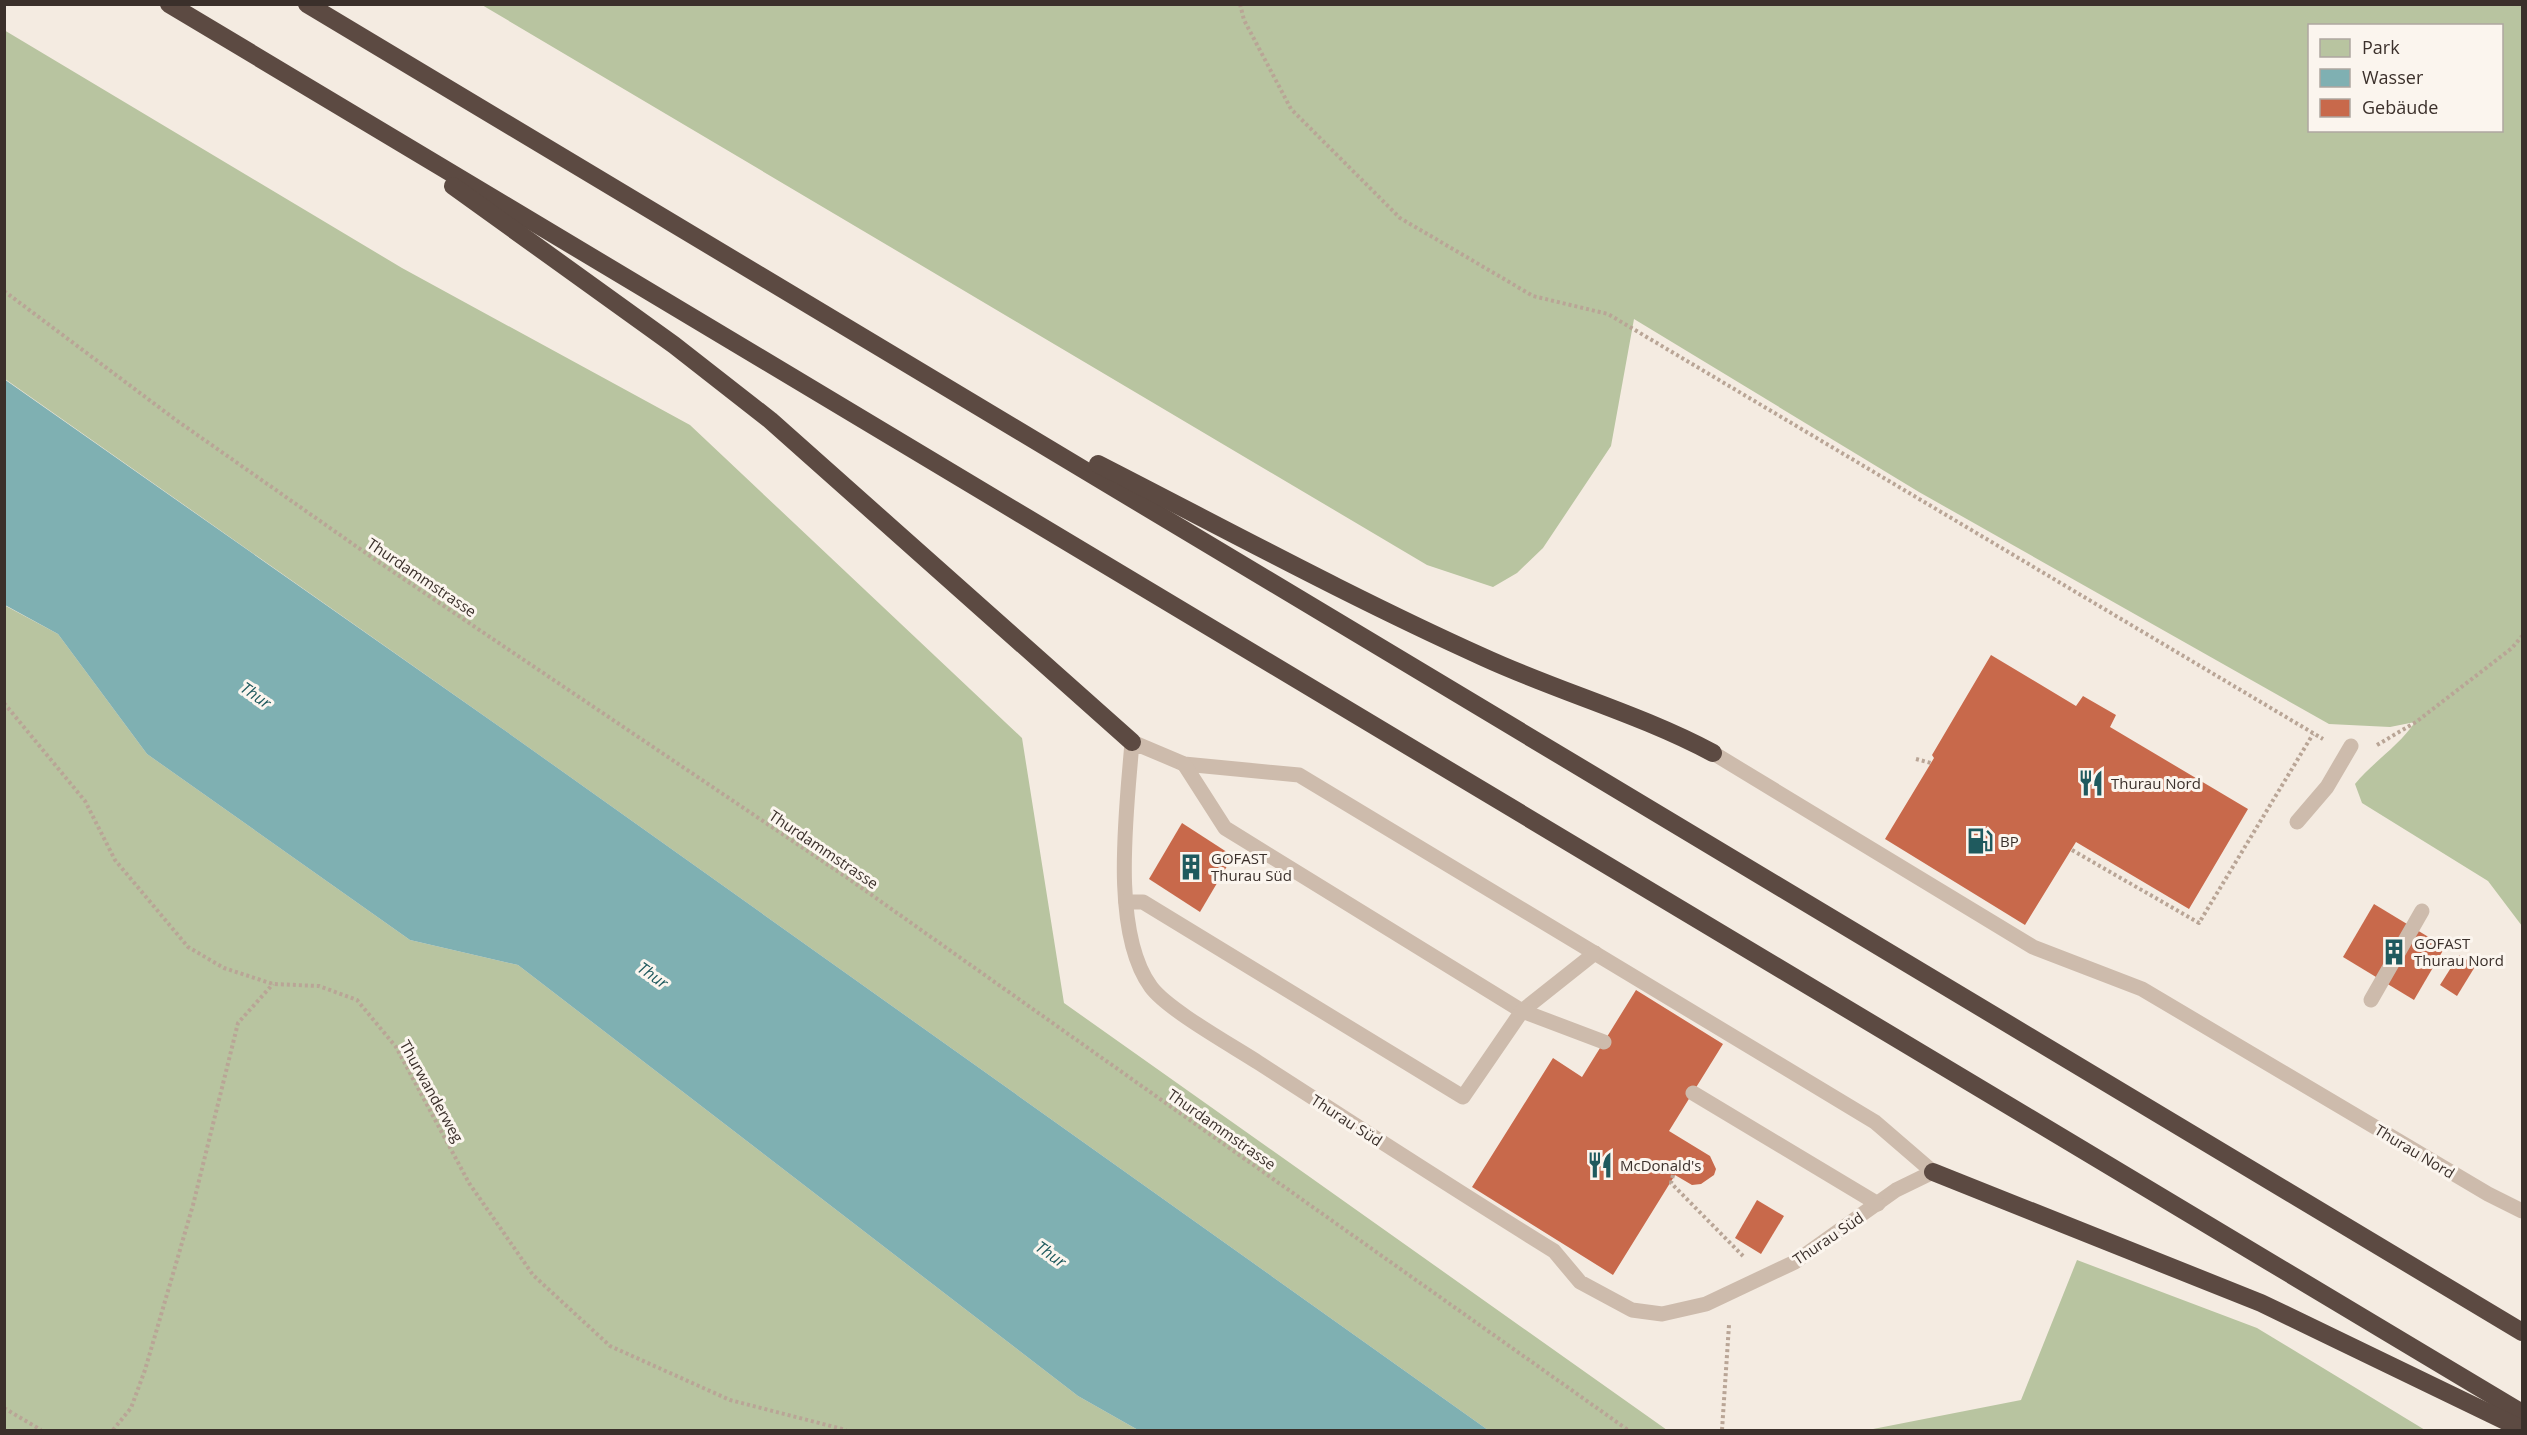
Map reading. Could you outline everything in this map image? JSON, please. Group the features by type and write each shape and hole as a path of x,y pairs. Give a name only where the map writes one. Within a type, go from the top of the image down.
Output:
{"highway":[{"path":"169,4 2523,1413"},
{"path":"307,4 960,393 2523,1332"},
{"path":"349,112 674,345 770,420 1132,742"},
{"path":"960,393 1457,646 1536,681 1683,737 1713,753"},
{"path":"1933,1172 2261,1303 2523,1430"}],"lane":[{"path":"1132,742 1184,764 1299,775 1875,1122 1933,1172"},
{"name":"Thurau Süd","path":"1132,742 1124,842 1126,902 1129,927 1139,962 1151,988 1183,1014 1554,1251 1580,1282 1632,1310 1662,1314 1706,1304 1735,1292 1795,1262 1896,1190 1933,1172"},
{"path":"2297,822 2327,787 2351,746"},
{"name":"Thurau Nord","path":"1713,753 2033,947 2142,989 2488,1194 2523,1211"},
{"path":"1184,764 1225,828 1522,1011 1604,1042"},
{"path":"1126,902 1143,902 1463,1097 1522,1011 1595,953"},
{"path":"2371,1000 2422,911"},
{"path":"1693,1093 1878,1204"}],"path":[{"path":"1240,4 1244,20 1291,110 1400,218 1533,296 1608,314 2313,734 2332,743 2351,746 2381,744 2416,722 2512,648 2523,636"},
{"name":"Thurdammstrasse","path":"4,291 177,420 341,536 849,879 1628,1431"},
{"name":"Thurwanderweg","path":"4,704 85,801 115,860 188,947 224,968 273,984 319,986 357,1000 396,1047 469,1183 532,1275 610,1346 730,1400 846,1431"},
{"path":"2072,850 2199,923 2313,734"},
{"path":"1916,759 1931,763"},
{"path":"113,1431 131,1408 146,1370 193,1205 238,1023 273,984"},
{"path":"4,1408 40,1431"}],"green space":[{"path":"482,5 2522,5 2522,926 2488,881 2362,803 2355,784 2402,739 2415,722 2390,727 2329,724 1919,492 1634,319 1611,446 1543,548 1517,573 1493,587 1427,565"},
{"path":"4,30 402,268 690,425 1022,738 1064,1003 1667,1430 1488,1430 500,727 5,379"},
{"path":"4,605 58,634 147,754 410,940 518,965 1078,1396 1138,1430 5,1430"},
{"path":"2077,1260 2257,1328 2425,1430 1868,1430 2021,1400"}],"water":[{"name":"Thur","path":"4,379 500,727 1488,1430 1138,1430 1078,1396 518,965 410,940 147,754 58,634 5,605"}],"building":[{"name":"Thurau Nord","path":"1991,655 2076,706 2083,696 2116,715 2110,727 2248,809 2189,909 2076,842 2025,925 1885,839 1934,758 1932,755"},
{"name":"GOFAST Thurau Süd","path":"1182,823 1233,856 1200,912 1149,879"},
{"name":"GOFAST Thurau Nord","path":"2374,904 2445,947 2414,1000 2343,957"},
{"path":"2459,955 2476,965 2457,996 2440,985"},
{"name":"McDonald's","path":"1636,990 1723,1044 1669,1131 1710,1156 1716,1169 1714,1175 1701,1184 1692,1185 1675,1175 1613,1275 1472,1187 1553,1058 1582,1077"},
{"path":"1757,1200 1784,1216 1761,1254 1735,1238"}],"place":[{"name":"Thurau Nord","path":"2091,783"},
{"name":"BP","path":"1980,841"},
{"name":"GOFAST Thurau Süd","path":"1191,867"},
{"name":"GOFAST Thurau Nord","path":"2394,952"},
{"name":"McDonald's","path":"1600,1165"}]}
